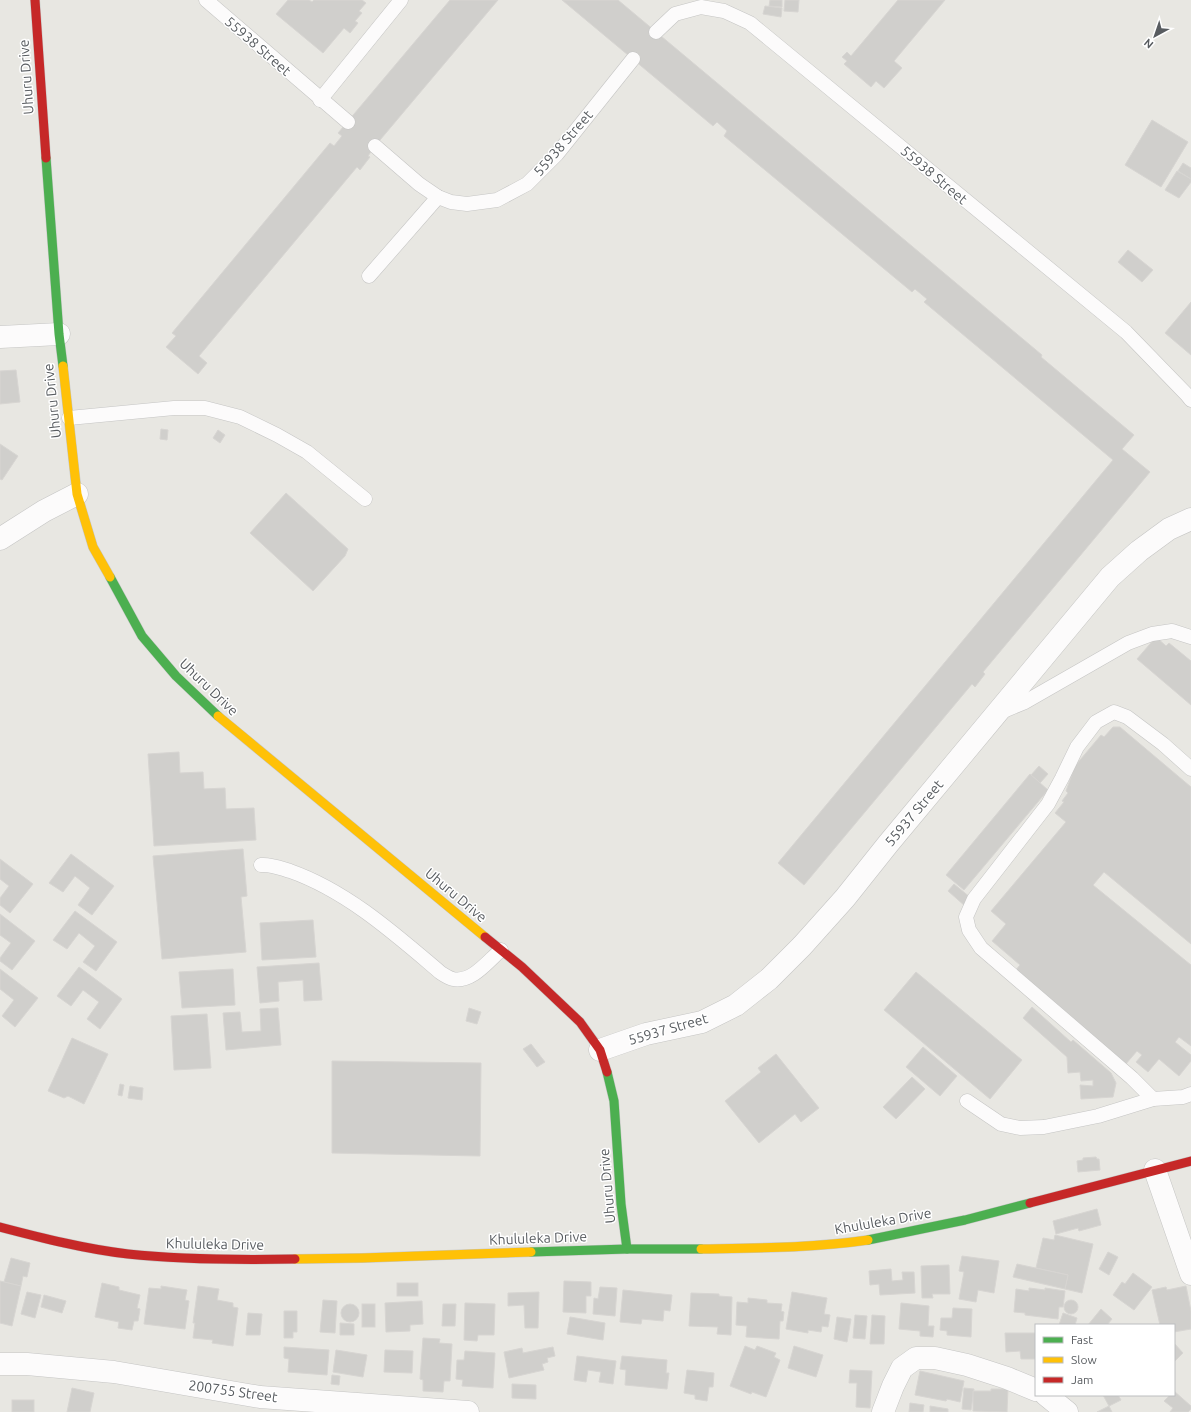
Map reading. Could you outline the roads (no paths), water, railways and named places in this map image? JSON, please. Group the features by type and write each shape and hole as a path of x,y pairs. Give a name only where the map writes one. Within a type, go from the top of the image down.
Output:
{"street":[{"name":"Uhuru Drive","path":"35,0 59,334 70,438 77,494 93,547 142,636 176,676 244,740 522,967 580,1022 600,1050 610,1079 614,1101 621,1204 627,1249"},
{"path":"0,337 59,334"},
{"path":"0,539 44,510 77,494"},
{"name":"55937 Street","path":"600,1050 646,1034 702,1022 736,1005 769,979 802,946 845,898 888,844 1110,577 1139,551 1169,528 1191,519"},
{"name":"Khululeka Drive","path":"0,1227 54,1241 128,1254 206,1260 362,1258 627,1249 682,1250 792,1247 840,1244 880,1239 964,1220 1191,1161"},
{"path":"1155,1170 1191,1274"},
{"path":"883,1412 902,1368 916,1358 935,1358 967,1365 1007,1378 1035,1390"},
{"name":"200755 Street","path":"0,1364 27,1364 114,1372 260,1397 468,1412"},
{"path":"1047,1396 1067,1412"}],"lane":[{"name":"55938 Street","path":"206,0 320,100 348,122"},
{"path":"320,100 401,0"},
{"name":"55938 Street","path":"656,32 675,14 701,7 724,11 750,23 1126,332 1188,395 1191,400"},
{"name":"55938 Street","path":"375,146 419,184 438,197 451,202 467,204 497,200 527,184 557,154 633,59"},
{"path":"369,276 438,197"},
{"path":"69,418 174,408 206,408 240,417 307,452 366,499"},
{"path":"997,714 1025,702 1134,641 1152,634 1172,631 1191,636"},
{"path":"1154,1099 1128,1074 981,948 969,930 966,917 974,899 1048,804 1077,747 1096,722 1114,712 1127,717 1163,744 1191,769"},
{"path":"261,864 269,864 305,876 333,891 370,916 441,973 453,979 466,978 478,971 501,950"},
{"path":"967,1101 1001,1124 1020,1128 1044,1127 1098,1116 1154,1099 1191,1094"}]}
